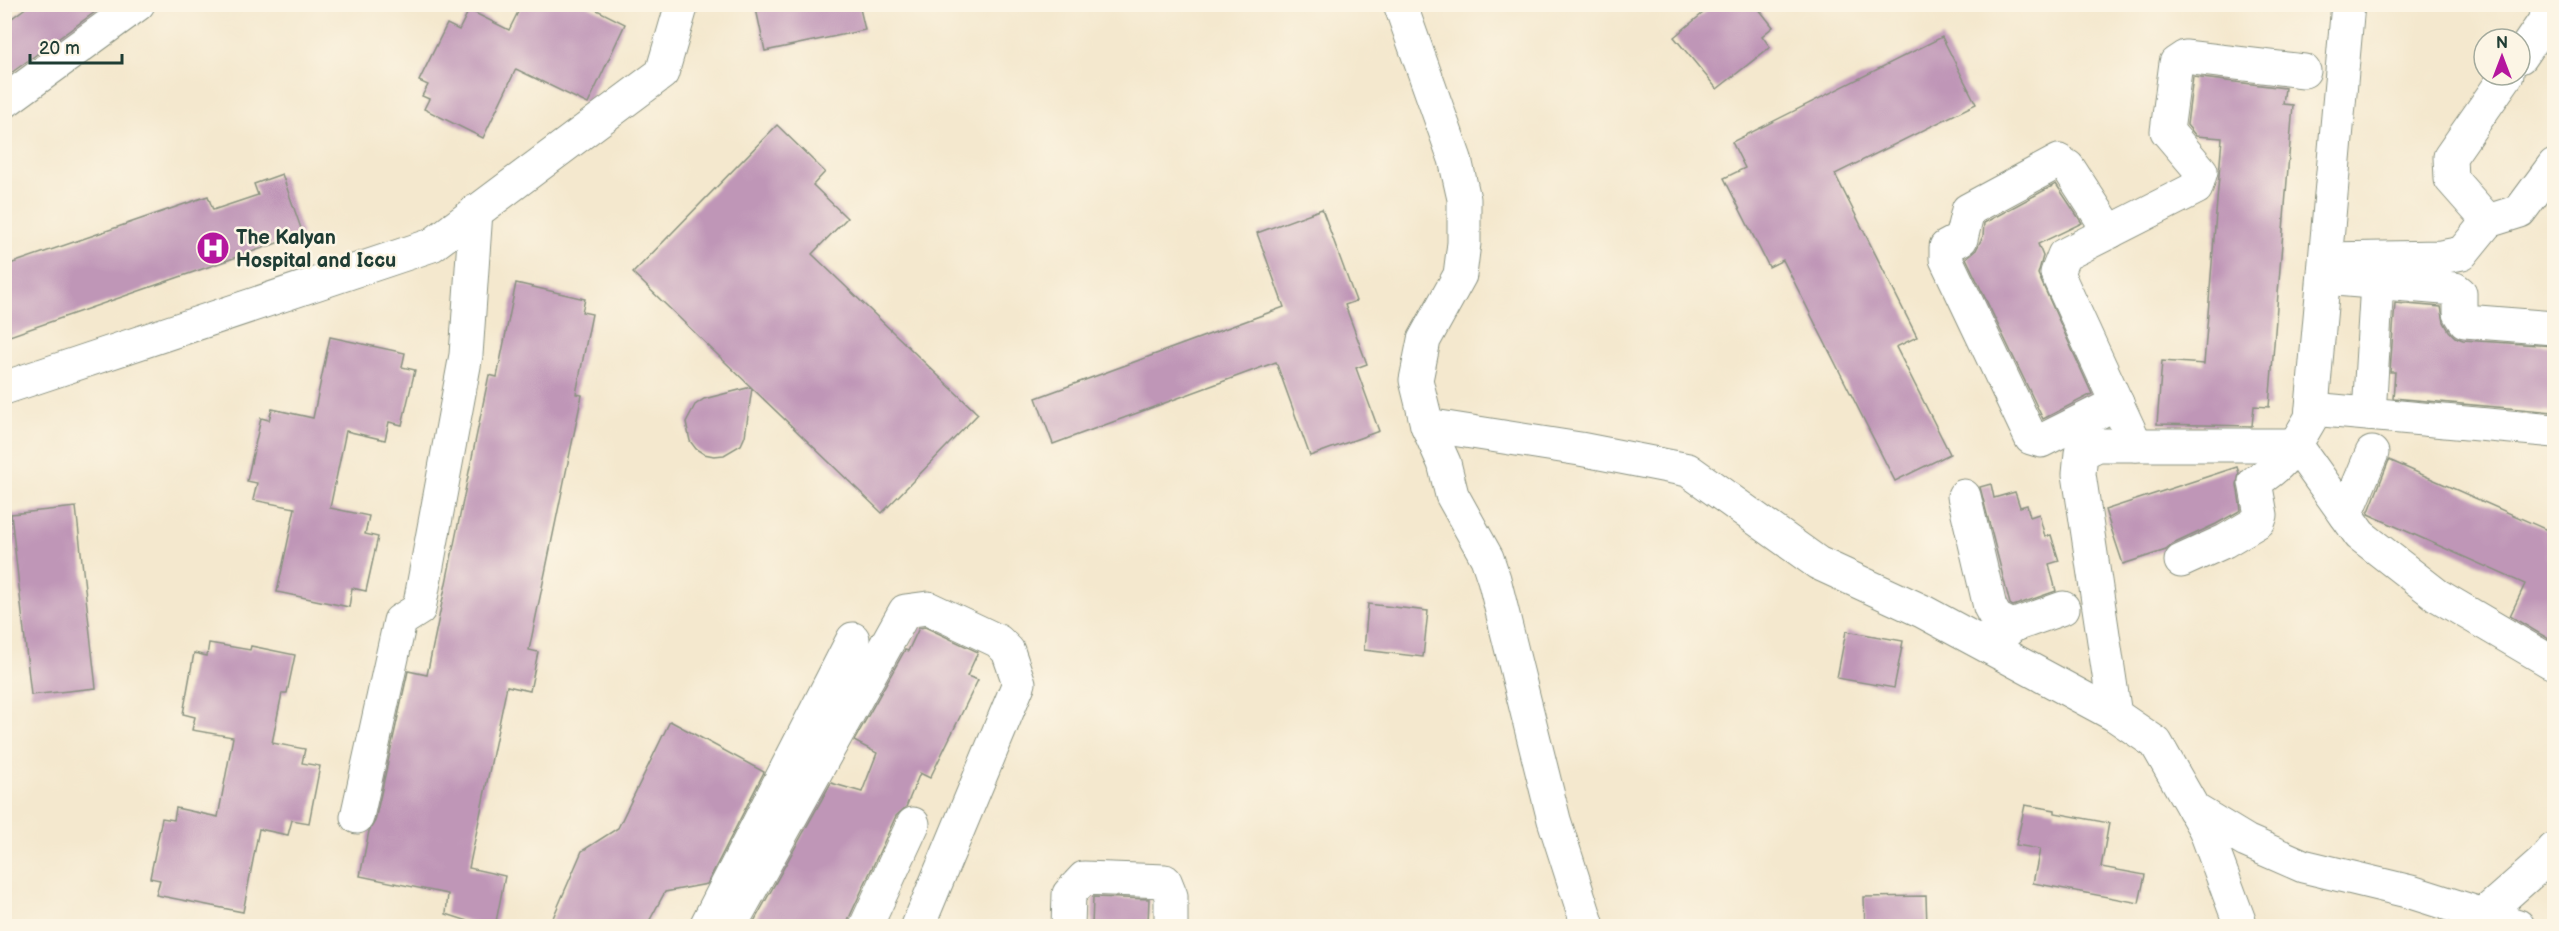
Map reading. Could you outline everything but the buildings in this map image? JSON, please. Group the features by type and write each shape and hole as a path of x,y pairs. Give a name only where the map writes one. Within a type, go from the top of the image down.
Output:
{"street":[{"path":"4,102 138,4"},
{"path":"4,388 432,245 662,73 682,4"},
{"path":"1400,4 1455,159 1464,199 1464,243 1460,275 1425,340 1416,380 1427,425 1444,463 1452,495 1487,558 1494,579 1554,820 1588,927"},
{"path":"2181,561 2225,541 2259,521 2260,515 2249,474 2277,468 2296,445 2311,418 2348,4"},
{"path":"2532,39 2546,19 2551,4"},
{"path":"2136,445 2057,273 2064,255 2196,188 2201,171 2167,130 2176,63 2185,57 2304,71"},
{"path":"2488,221 2451,179 2450,158 2499,87"},
{"path":"2110,232 2068,167 2059,161 1968,210 1961,239 1946,247 1946,259 2031,438 2041,441 2117,403"},
{"path":"2325,269 2462,253 2488,221 2520,211 2554,165"},
{"path":"357,817 400,621 419,609 466,355 476,211"},
{"path":"2325,269 2377,283 2455,289 2460,293 2460,313 2465,321 2554,328"},
{"path":"2369,414 2377,283"},
{"path":"2312,409 2554,430"},
{"path":"1427,425 1580,449 1688,470 1818,563 1922,611 2001,637 2156,743 2205,829 2241,927"},
{"path":"2115,715 2079,474 2081,453 2098,445 2296,445"},
{"path":"2296,445 2360,535 2437,595 2554,662"},
{"path":"2346,516 2372,453"},
{"path":"1964,496 1990,606 2001,637"},
{"path":"730,927 905,611 928,608 999,641 1008,651 1019,683 918,927"},
{"path":"2001,637 2063,608"},
{"path":"706,927 853,639"},
{"path":"2193,809 2246,841 2302,866 2411,892 2518,927"},
{"path":"866,927 914,824"},
{"path":"2483,915 2542,863 2554,849"},
{"path":"1068,927 1070,894 1084,878 1165,881 1171,896 1171,927"}],"place":[{"name":"The Kalyan Hospital and Iccu","path":"213,248"}]}
